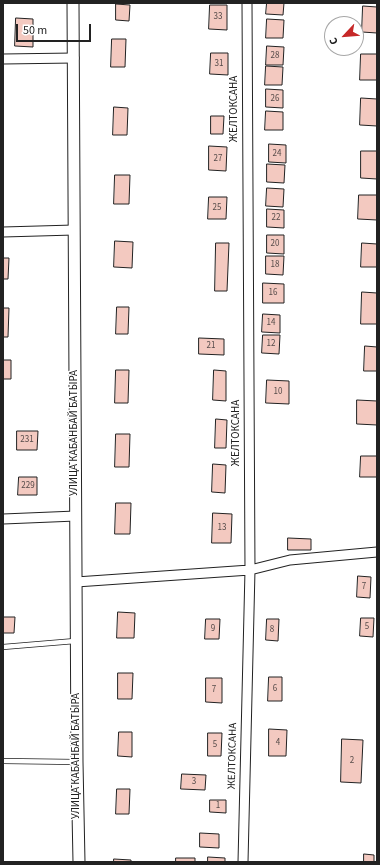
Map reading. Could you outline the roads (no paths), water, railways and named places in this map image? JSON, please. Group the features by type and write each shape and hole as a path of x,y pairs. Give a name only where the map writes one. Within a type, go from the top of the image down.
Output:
{"street":[{"name":"УЛИЦА КАБАНБАЙ БАТЫРА","path":"73,3 77,762 79,862"},
{"name":"ЖЕЛТОКСАНА","path":"243,862 250,570 247,3"},
{"path":"3,59 74,58"},
{"path":"3,232 74,230"},
{"path":"3,519 76,516"},
{"path":"76,582 250,570 290,560 377,552"}],"lane":[{"path":"3,647 77,641"},
{"path":"3,761 77,762"}]}
